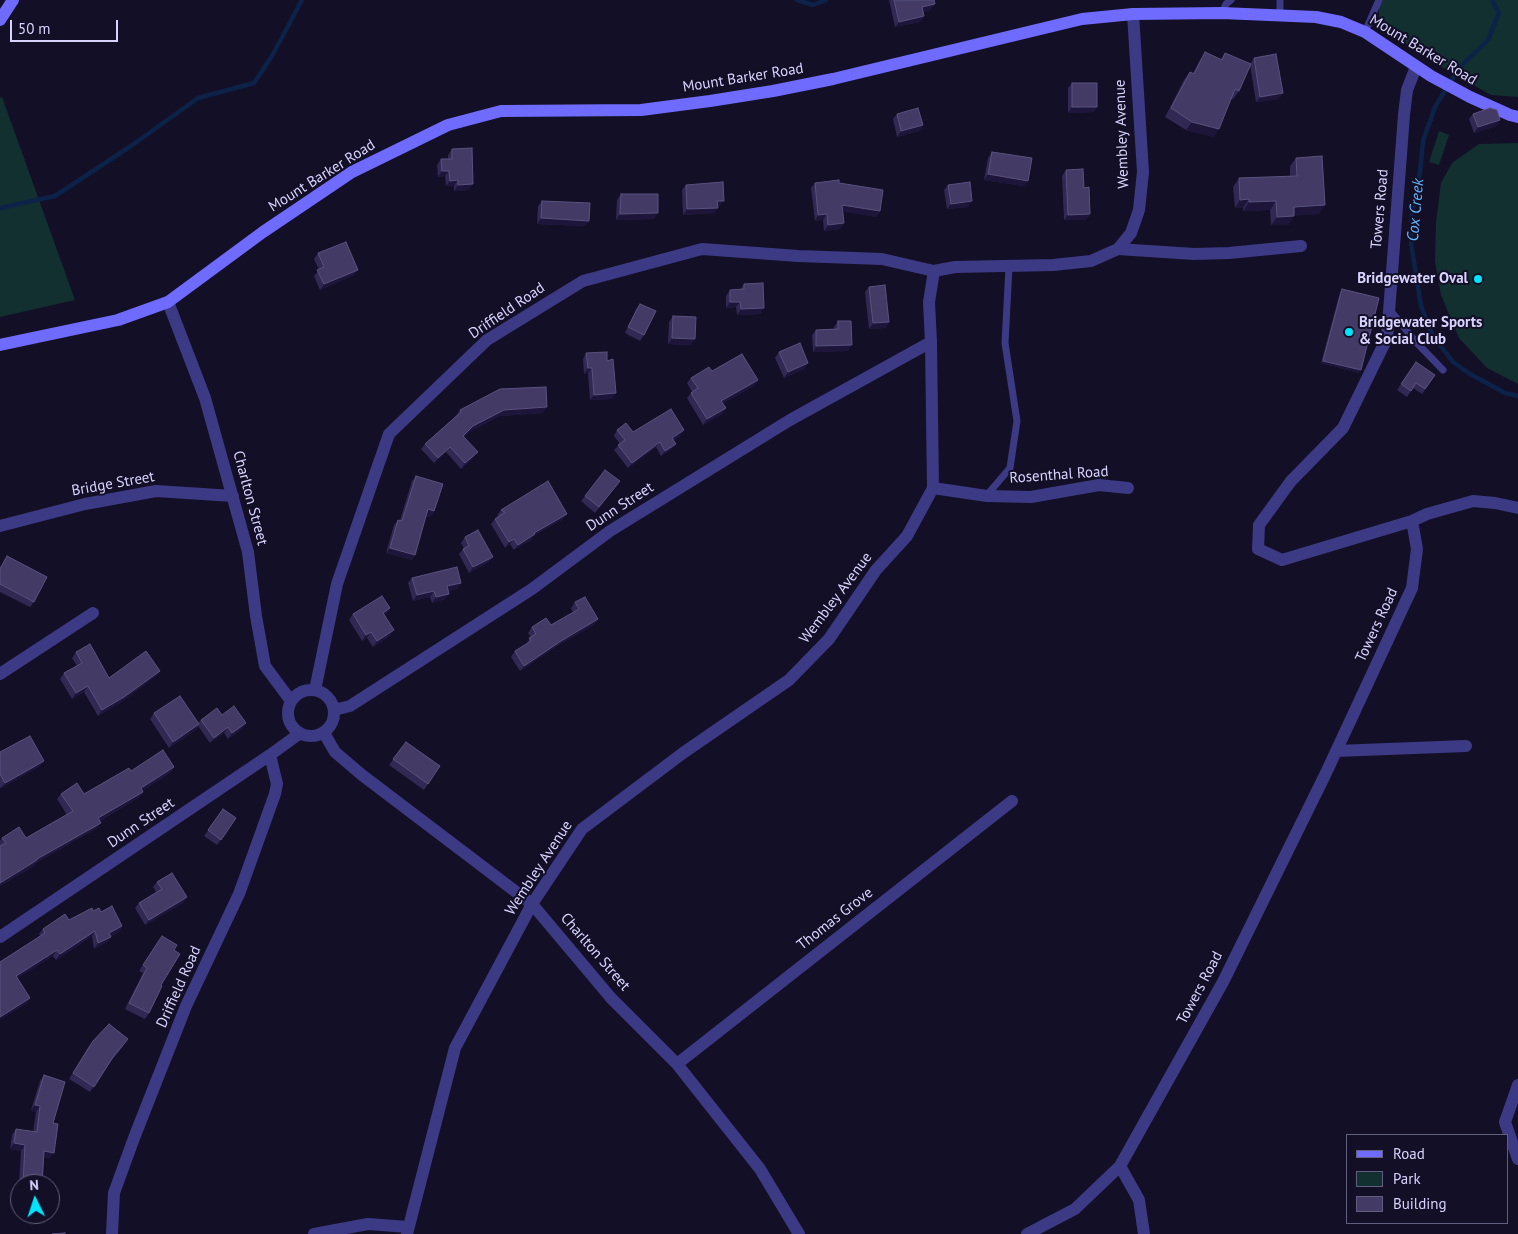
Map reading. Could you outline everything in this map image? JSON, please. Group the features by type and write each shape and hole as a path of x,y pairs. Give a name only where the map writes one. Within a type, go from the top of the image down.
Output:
{"main road":[{"path":"0,20 13,0"},
{"name":"Mount Barker Road","path":"0,345 118,320 168,302 262,232 352,172 448,126 501,111 641,110 710,101 833,79 1082,19 1133,14 1222,13 1316,17 1341,22 1365,32 1416,67 1470,97 1518,117"}],"street":[{"name":"Wembley Avenue","path":"1118,249 1131,232 1139,210 1143,172 1133,14"},
{"name":"Towers Road","path":"1027,1234 1075,1209 1120,1166 1223,982 1336,751 1412,588 1417,549 1412,521 1282,560 1258,549 1259,525 1291,481 1343,428 1387,338 1404,116 1407,90 1416,67"},
{"path":"934,271 955,267 1053,265 1091,261 1118,249 1203,254 1301,246"},
{"name":"Driffield Road","path":"314,690 337,584 389,434 487,340 583,281 702,249 798,256 882,259 934,271"},
{"name":"Wembley Avenue","path":"407,1230 455,1048 532,904 582,829 683,753 789,680 829,639 876,570 907,536 933,488 929,302 934,271"},
{"name":"Charlton Street","path":"168,302 205,398 248,552 256,616 265,666 291,701"},
{"name":"Dunn Street","path":"334,710 350,706 532,589 626,520 790,420 931,342"},
{"name":"Rosenthal Road","path":"933,488 987,496 1031,497 1099,485 1128,488"},
{"name":"Bridge Street","path":"0,526 85,504 156,491 233,496"},
{"path":"1412,521 1427,514 1473,501 1518,508"},
{"path":"0,674 92,613"},
{"path":"306,690 322,692 332,703 334,710 332,723 324,733 311,737 299,734 292,727 288,719 288,709 291,701 297,694 306,690"},
{"name":"Charlton Street","path":"324,733 335,752 362,775 532,904 611,998 677,1064 760,1169 799,1234"},
{"name":"Dunn Street","path":"0,937 299,734"},
{"path":"1336,751 1466,746"},
{"name":"Driffield Road","path":"112,1234 114,1193 124,1166 186,1006 239,894 275,794 277,784 270,755"},
{"name":"Thomas Grove","path":"677,1064 1012,801"},
{"path":"1518,1085 1505,1122 1518,1159"},
{"path":"1120,1166 1138,1200 1144,1234"},
{"path":"314,1234 368,1224 407,1230"}],"lane":[{"path":"1222,13 1226,4 1231,0"},
{"path":"1280,0 1280,15"},
{"path":"1365,32 1379,0"},
{"path":"987,496 1010,468 1017,421 1005,343 1008,266"},
{"path":"1389,309 1442,370"}],"green space":[{"path":"1383,0 1518,0 1518,97 1491,95 1438,65 1391,34 1379,22 1379,7"},
{"path":"2,97 75,300 0,317 0,98"},
{"path":"1439,131 1449,135 1439,165 1429,162"},
{"name":"Bridgewater Oval","path":"1518,143 1518,384 1487,368 1459,338 1441,295 1435,262 1436,222 1441,183 1452,163 1479,144"}],"building":[{"path":"894,0 934,0 935,4 922,7 924,16 899,22"},
{"path":"1205,52 1222,60 1225,53 1251,64 1239,91 1235,89 1219,129 1192,122 1171,108 1190,72 1194,74"},
{"path":"1276,54 1283,93 1260,97 1254,58"},
{"path":"1072,83 1097,83 1097,107 1072,107"},
{"path":"918,108 923,125 901,131 897,114"},
{"path":"1490,108 1497,110 1500,120 1478,127 1473,114"},
{"path":"472,148 473,184 458,185 458,180 450,181 449,171 442,171 441,159 452,159 452,149"},
{"path":"992,152 1032,158 1028,181 988,174"},
{"path":"1322,156 1325,205 1294,207 1294,216 1277,217 1276,201 1249,202 1249,199 1240,200 1239,178 1297,176 1296,158"},
{"path":"1083,169 1084,188 1089,187 1090,214 1068,215 1066,170"},
{"path":"839,180 839,183 883,190 880,211 842,205 844,223 828,225 827,214 818,215 815,183"},
{"path":"723,182 724,201 717,201 718,208 687,209 686,185"},
{"path":"970,182 972,201 951,204 948,185"},
{"path":"621,194 658,194 658,213 620,214"},
{"path":"542,201 590,203 589,221 541,218"},
{"path":"346,242 358,270 324,284 317,270 324,267 318,253"},
{"path":"763,283 764,308 741,309 740,302 730,302 730,290 744,289 744,284"},
{"path":"885,285 889,322 873,323 869,287"},
{"name":"Bridgewater Sports & Social Club","path":"1342,289 1379,298 1361,370 1323,361"},
{"path":"640,304 656,311 644,335 628,327"},
{"path":"673,316 696,317 695,339 672,338"},
{"path":"838,321 851,321 852,345 816,346 816,330 838,329"},
{"path":"800,343 808,363 788,372 779,352"},
{"path":"607,352 607,361 613,359 616,393 594,395 592,368 588,368 586,353"},
{"path":"742,354 758,380 721,401 726,408 707,419 691,393 698,388 691,378 709,367 712,371"},
{"path":"1416,362 1435,375 1425,389 1416,383 1411,391 1401,384"},
{"path":"546,387 547,407 504,410 473,426 463,436 478,452 465,463 450,447 438,458 425,444 461,412 460,410 500,389"},
{"path":"671,409 684,430 672,438 676,444 665,451 660,442 632,463 618,445 625,440 617,430 626,423 633,432"},
{"path":"605,470 620,481 599,507 585,496"},
{"path":"416,476 443,484 434,511 428,509 415,555 390,548 398,520 402,521"},
{"path":"548,481 567,514 534,533 518,545 514,539 509,542 495,519 505,512 501,510"},
{"path":"478,530 493,557 473,567 463,549 469,546 465,537"},
{"path":"7,556 47,577 34,602 0,584 0,569"},
{"path":"457,567 461,583 447,586 449,594 436,597 434,591 417,595 412,578"},
{"path":"382,596 390,608 383,613 394,630 377,641 371,632 366,635 353,614"},
{"path":"585,597 598,619 524,666 515,651 531,641 529,638 536,634 532,627 546,618 551,625 579,609 575,602"},
{"path":"90,644 109,678 146,651 160,671 102,710 88,686 76,693 64,673 82,663 76,652"},
{"path":"180,696 199,724 173,742 154,713"},
{"path":"234,706 246,723 232,733 228,727 214,738 201,720 217,708 222,715"},
{"path":"30,736 44,761 5,783 0,774 0,752"},
{"path":"406,742 440,766 428,784 393,759"},
{"path":"163,750 174,767 141,788 143,792 98,818 101,823 37,859 0,883 0,846 6,843 2,838 19,827 26,838 73,811 61,794 77,783 84,794 129,768 131,771"},
{"path":"223,809 236,818 221,840 208,830"},
{"path":"172,873 187,897 149,920 139,903 162,889 157,882"},
{"path":"112,906 122,926 109,933 111,937 98,943 95,931 60,954 57,950 16,976 30,998 0,1017 0,962 45,933 43,929 65,914 69,920 92,908 93,911 99,908 101,912"},
{"path":"162,936 177,945 174,950 180,954 161,985 149,1013 129,1003 147,968 143,965"},
{"path":"109,1024 128,1039 113,1057 94,1087 73,1073 93,1041"},
{"path":"44,1075 65,1082 53,1123 58,1124 54,1153 44,1151 43,1174 24,1174 25,1145 14,1143 16,1129 37,1132 40,1106 35,1105"}],"waterway":[{"path":"0,208 55,196 131,146 198,98 254,83 272,56 302,0"},
{"name":"Cox Creek","path":"797,0 813,5 826,0"},
{"name":"Cox Creek","path":"1492,0 1499,13 1488,40 1459,68 1435,107 1423,141 1420,172 1412,213 1411,243 1421,306 1433,336 1453,362 1470,374 1505,393 1518,396"}],"place":[{"name":"Bridgewater Oval","path":"1478,279"},
{"name":"Bridgewater Sports & Social Club","path":"1349,332"}]}
